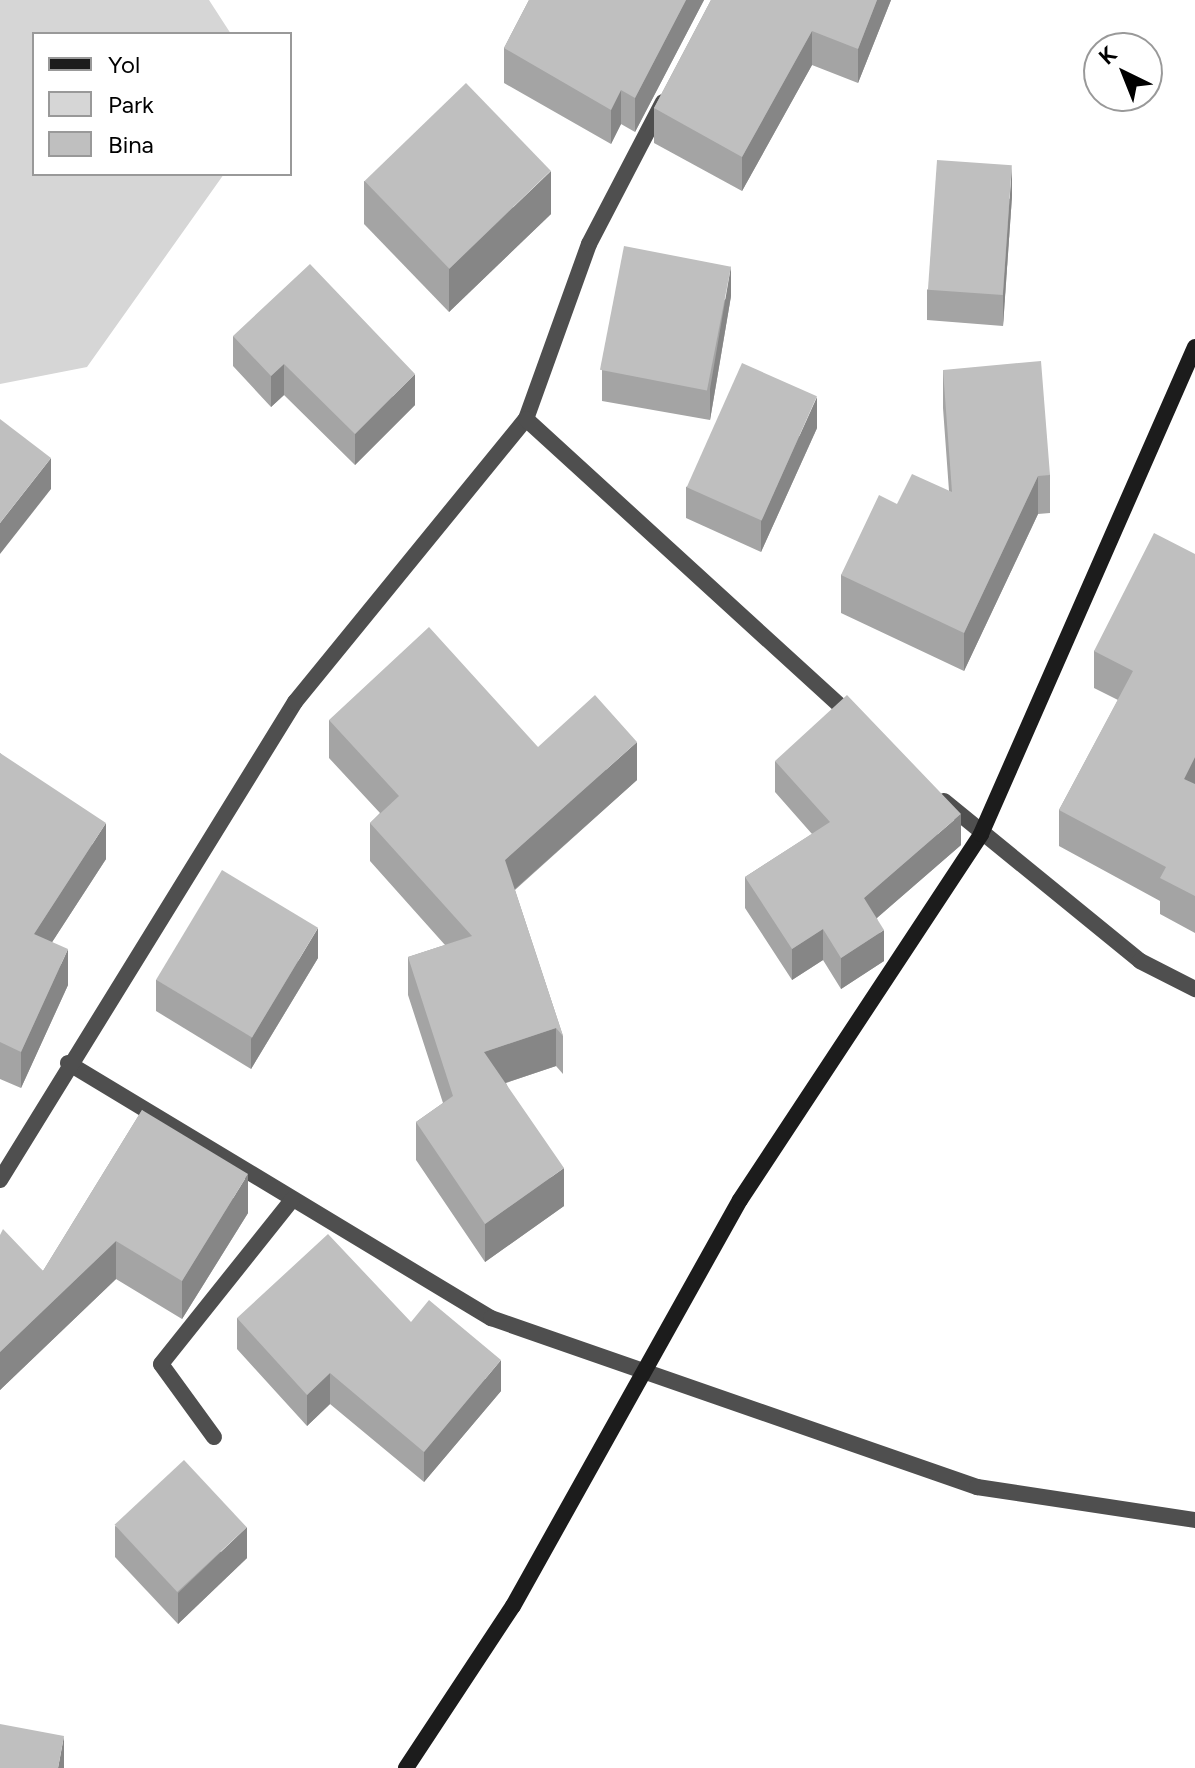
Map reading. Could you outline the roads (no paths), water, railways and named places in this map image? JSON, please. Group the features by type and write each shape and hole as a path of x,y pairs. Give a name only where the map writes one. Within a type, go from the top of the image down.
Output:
{"street":[{"path":"0,1180 68,1063 295,702 526,419 589,244 674,81"},
{"path":"406,1768 513,1606 740,1200 981,834 1195,347"},
{"path":"526,419 865,729"},
{"path":"934,792 981,834 1140,961 1195,989"},
{"path":"68,1063 491,1318 643,1374 977,1487 1195,1520"},
{"path":"214,1437 161,1364 292,1200"}]}
